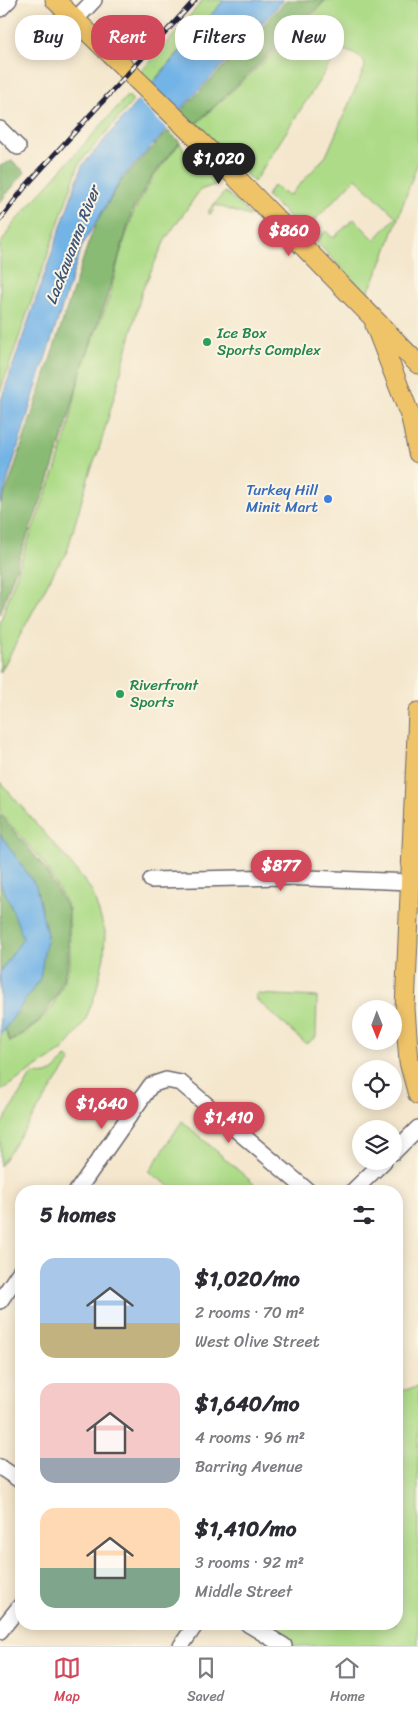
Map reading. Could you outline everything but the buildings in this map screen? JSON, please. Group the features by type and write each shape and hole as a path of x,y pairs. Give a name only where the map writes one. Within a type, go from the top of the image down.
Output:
{"main road":[{"path":"55,0 70,15"},
{"path":"81,26 244,186 418,364"},
{"path":"373,319 411,418 418,453"},
{"path":"418,712 405,1008 418,1096"}],"street":[{"path":"0,9 9,0"},
{"path":"80,15 94,0"},
{"path":"0,129 18,147"},
{"path":"151,880 282,877 411,882"},
{"path":"81,1185 151,1085 166,1080 181,1083 301,1185"},
{"path":"402,1144 418,1128"},
{"path":"359,1185 375,1170"},
{"path":"0,1301 15,1288"},
{"path":"0,1467 15,1477"},
{"path":"0,1631 15,1612"},
{"path":"181,1646 192,1630"},
{"path":"258,1630 284,1646"}],"green space":[{"path":"203,0 224,0 211,15 191,15"},
{"path":"287,0 325,0 310,15 274,15 274,50 264,59 264,24"},
{"path":"326,0 418,0 418,162 383,260 367,294 315,241 326,231 333,238 354,219 376,241 377,237 396,217 356,178 315,220 306,232 267,196 272,187 276,186 286,195 291,194 326,156 365,67 364,60 344,50 344,15 312,15"},
{"path":"175,34 175,56 150,85 139,73 152,60 165,60 165,46"},
{"path":"274,52 274,60 332,60 254,182 212,143 213,140 210,140 194,126"},
{"path":"230,60 263,60 193,126 181,111"},
{"path":"128,95 133,101 79,164 0,392 0,245 13,224"},
{"path":"168,131 180,142 152,176 132,211 107,297 81,370 66,427 48,482 0,614 0,506 11,478 88,244 97,221 122,180"},
{"path":"180,143 184,150 217,182 215,185 200,190 165,240 142,291 117,387 66,555 56,568 0,673 0,623 25,549 56,468 68,429 81,370 109,298 120,254 134,211 153,177"},
{"path":"12,161 25,172 0,202 0,166"},
{"path":"225,192 251,215 215,205 212,213 209,214 209,210"},
{"path":"0,782 67,859 92,891 105,931 104,957 96,992 85,1021 62,1051 0,1091 0,1037 4,1027 10,1042 36,1025 52,1007 70,964 69,909 44,863 0,813"},
{"path":"0,815 42,864 68,910 68,964 58,992 36,1024 10,1041 4,1026 0,1022"},
{"path":"256,994 317,997 316,1037 306,1044 256,999"},
{"path":"66,1057 71,1060 0,1166 0,1127 32,1074 52,1072"},
{"path":"182,1121 255,1185 168,1185 149,1172"},
{"path":"418,1387 418,1646 295,1646 269,1630 403,1630 403,1390"}],"water":[{"path":"224,0 284,0 264,21 264,15 211,15"},
{"name":"Lackawanna River","path":"175,57 175,60 227,60 180,110 167,130 122,178 82,246 0,505 0,403 82,166"},
{"path":"0,834 36,886 47,935 40,979 0,1036 0,972 23,938 0,883"}],"pier":[{"path":"148,83 180,114 169,131 136,98"}],"railway":[{"path":"0,220 25,187 195,0"}],"place":[{"name":"Ice Box Sports Complex","path":"207,342"},
{"name":"Turkey Hill Minit Mart","path":"328,499"},
{"name":"Riverfront Sports","path":"120,694"}]}
